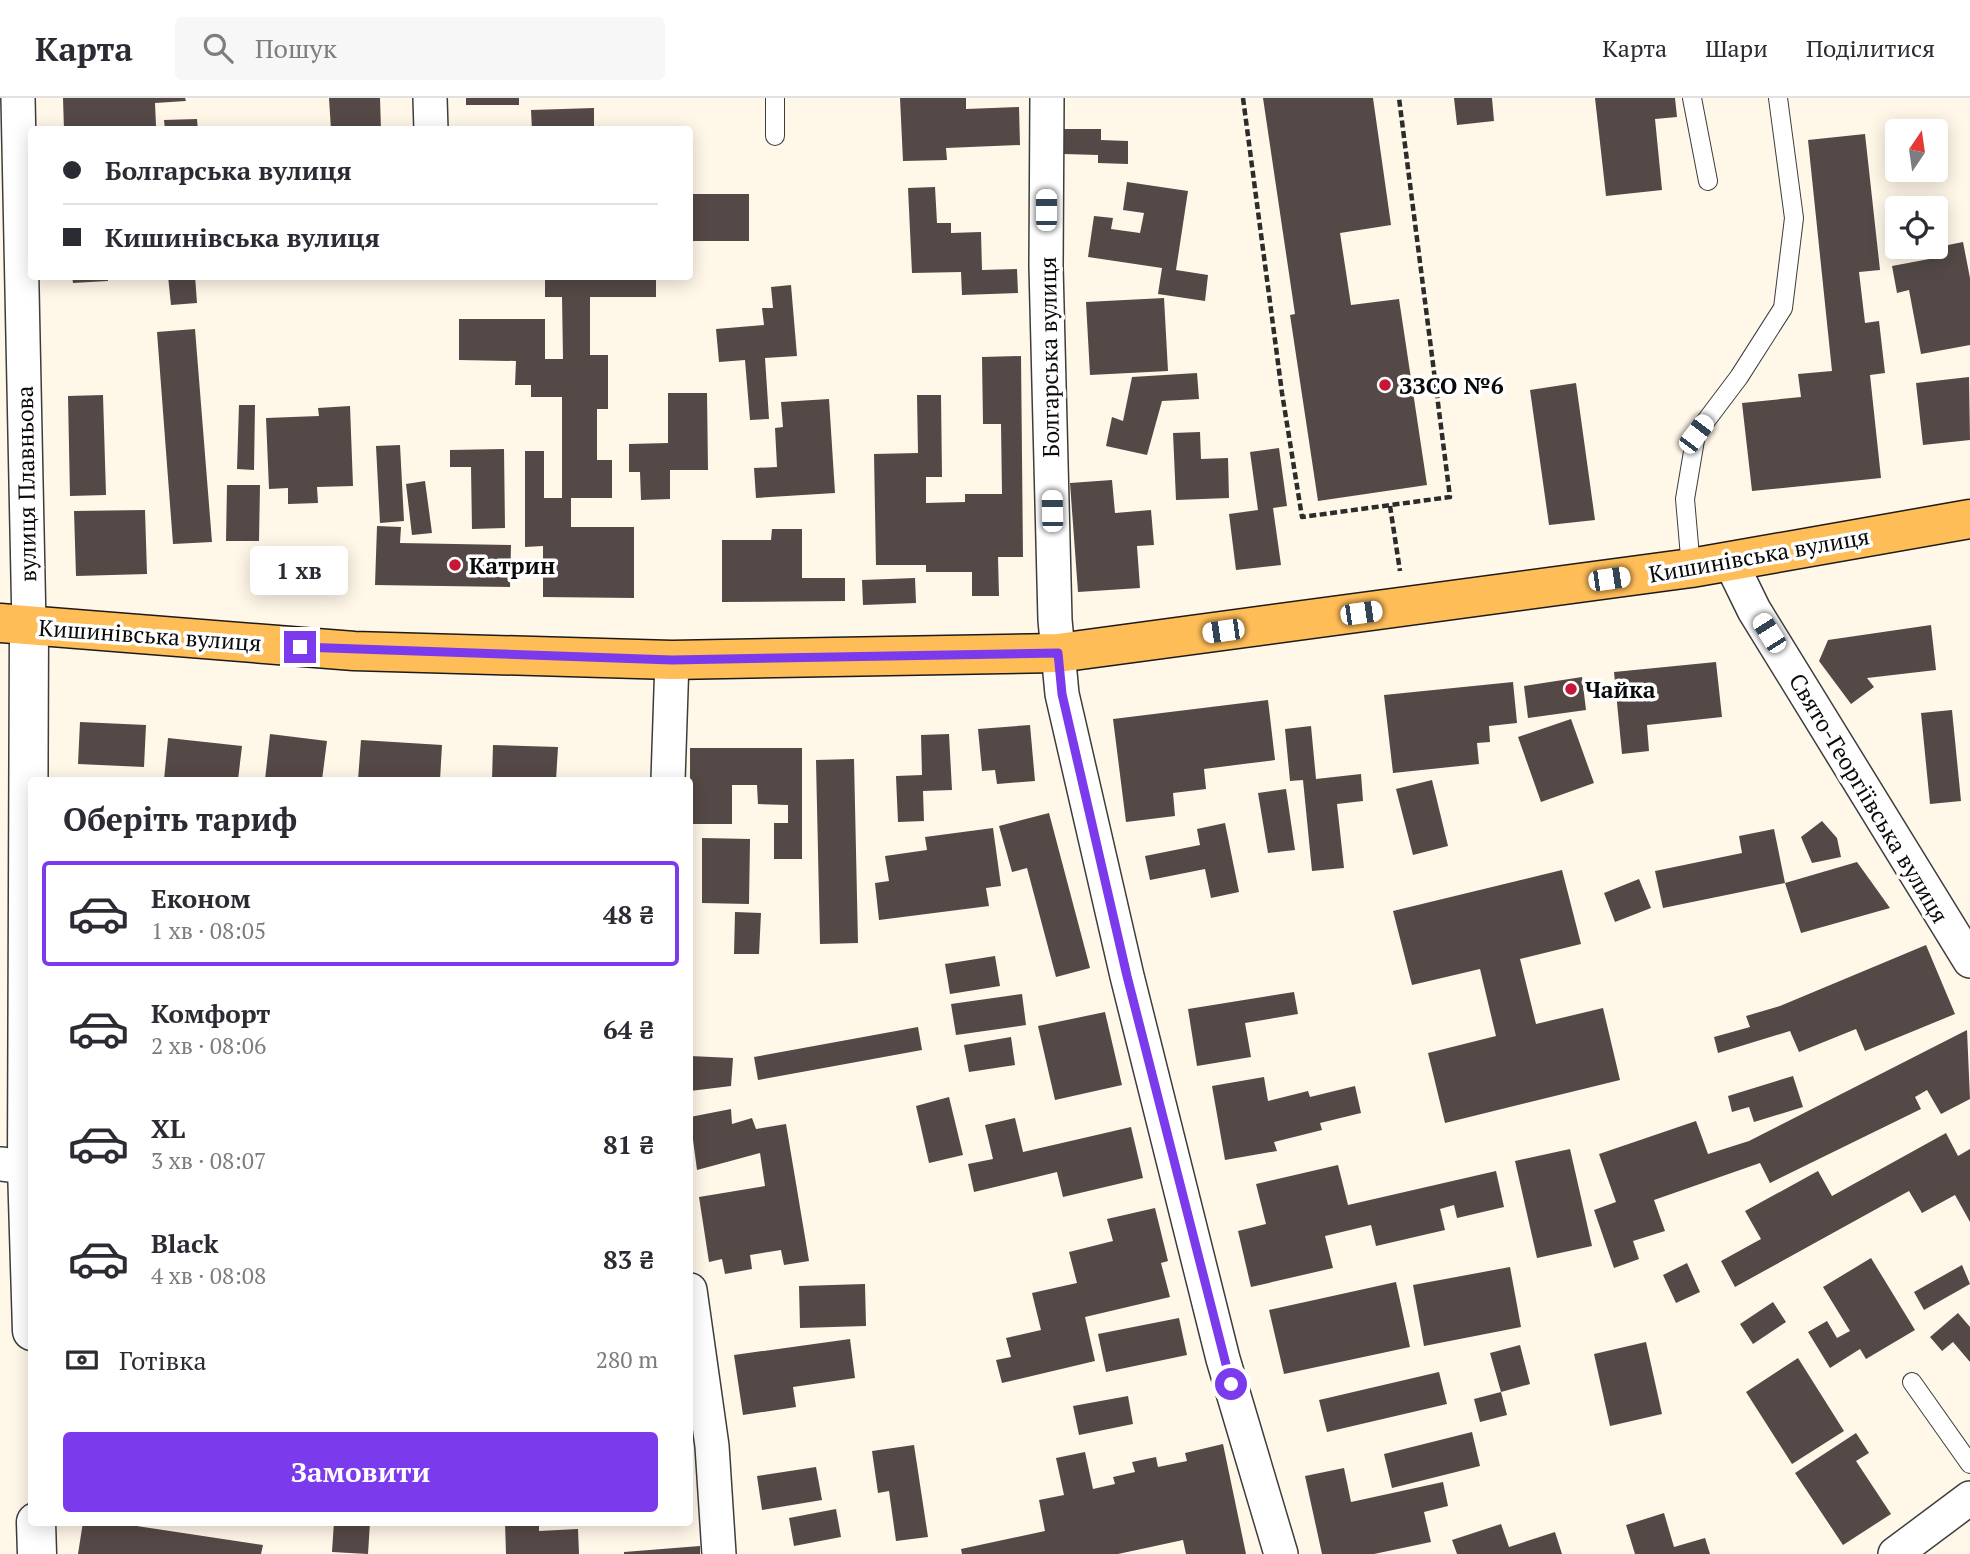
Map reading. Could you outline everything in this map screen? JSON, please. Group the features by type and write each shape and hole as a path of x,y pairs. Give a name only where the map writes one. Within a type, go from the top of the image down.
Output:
{"main road":[{"name":"Кишинівська вулиця","path":"14,625 354,651 672,660 1058,653 1692,568 1970,519"}],"street":[{"name":"вулиця Плавньова","path":"18,98 14,1165 28,1294"},
{"path":"430,98 431,126"},
{"name":"Болгарська вулиця","path":"1047,98 1046,266 1055,620 1062,694 1127,976 1223,1359 1281,1554"},
{"name":"Свято-Георгіївська вулиця","path":"1730,562 1754,610 1970,961"},
{"path":"668,777 672,660"},
{"path":"693,1311 712,1446 719,1554"},
{"path":"1895,1554 1970,1498"},
{"path":"36,1526 37,1554"}],"lane":[{"path":"775,98 775,136"},
{"path":"1692,98 1708,181"},
{"path":"1692,568 1685,499 1696,434 1739,377 1783,309 1794,218 1778,98"},
{"path":"1912,1382 1970,1464"}],"path":[{"path":"1244,98 1282,393 1302,517 1451,497 1399,98"},
{"path":"1390,506 1400,572"}],"building":[{"path":"63,98 185,98 186,101 155,103 156,126 64,126"},
{"path":"329,98 380,98 381,126 331,126"},
{"path":"466,98 519,98 519,105 466,105"},
{"path":"900,98 966,98 966,109 1019,107 1020,145 946,148 947,160 903,161"},
{"path":"1263,98 1373,98 1391,225 1340,233 1351,305 1399,299 1427,485 1318,501 1290,315 1295,314"},
{"path":"1454,98 1492,98 1494,121 1457,125"},
{"path":"1595,98 1675,98 1677,117 1655,119 1662,190 1606,196"},
{"path":"594,108 594,126 532,126 531,110"},
{"path":"197,119 198,126 165,126 164,120"},
{"path":"1064,129 1101,129 1101,140 1128,141 1128,164 1098,163 1098,155 1064,154"},
{"path":"1865,134 1880,270 1859,272 1865,323 1879,321 1885,373 1870,375 1881,478 1752,491 1742,403 1801,397 1798,374 1832,371 1808,140"},
{"path":"1127,182 1188,191 1176,270 1208,275 1205,301 1158,294 1162,268 1088,257 1094,216 1113,218 1111,229 1140,233 1144,213 1123,210"},
{"path":"935,187 937,223 951,223 951,233 981,232 982,270 1017,269 1018,293 962,295 961,272 912,273 908,188"},
{"path":"693,194 749,194 749,241 693,241"},
{"path":"1963,242 1970,278 1970,345 1921,354 1909,290 1897,293 1892,266 1929,259 1948,259 1948,245"},
{"path":"73,280 108,280 108,281 73,283"},
{"path":"168,280 195,280 197,303 171,305"},
{"path":"545,280 656,280 656,297 590,297 590,355 608,355 608,409 597,409 597,460 612,460 612,498 571,498 571,527 634,527 634,598 543,597 543,546 525,547 525,451 544,451 544,498 562,498 562,397 531,397 531,385 515,385 516,361 459,360 459,319 545,319 545,359 563,359 562,297 545,297"},
{"path":"791,285 797,356 765,358 769,419 750,420 745,360 719,362 716,329 764,325 762,308 773,308 771,287"},
{"path":"1164,298 1168,371 1090,375 1086,302"},
{"path":"195,329 212,542 173,544 157,332"},
{"path":"1021,356 1023,557 998,557 999,596 972,596 972,572 926,572 926,565 876,565 874,454 918,453 917,395 941,395 942,477 926,477 926,503 965,502 965,494 1002,494 1001,424 983,424 982,357"},
{"path":"1197,373 1199,399 1162,401 1147,455 1106,446 1112,417 1123,421 1132,377"},
{"path":"1969,377 1970,440 1923,445 1916,383"},
{"path":"1576,383 1595,520 1549,525 1530,390"},
{"path":"668,393 707,393 708,470 670,470 670,499 641,500 640,472 629,472 629,444 668,443"},
{"path":"103,395 106,495 70,496 68,396"},
{"path":"829,399 835,493 756,498 754,468 777,467 775,428 783,427 781,402"},
{"path":"239,405 255,405 254,470 237,469"},
{"path":"350,406 353,486 317,487 318,503 288,504 288,488 269,489 266,418 319,416 318,408"},
{"path":"1200,432 1201,459 1228,458 1229,498 1176,500 1173,433"},
{"path":"400,445 404,521 380,523 376,446"},
{"path":"1279,448 1287,506 1273,508 1281,565 1236,570 1229,514 1258,510 1250,452"},
{"path":"504,449 505,528 472,529 471,467 450,467 450,450"},
{"path":"1112,480 1115,513 1151,510 1154,545 1137,546 1140,588 1078,592 1070,483"},
{"path":"425,481 432,533 412,535 406,484"},
{"path":"227,485 260,485 259,541 226,541"},
{"path":"145,510 147,574 76,576 74,511"},
{"name":"Катрин","path":"377,526 401,527 400,543 511,545 510,587 375,585"},
{"path":"772,529 802,529 802,578 845,578 845,601 722,602 722,540 771,540"},
{"path":"915,578 916,603 863,605 862,580"},
{"path":"1931,625 1936,670 1867,678 1874,687 1851,704 1819,661 1828,640"},
{"path":"1716,662 1722,717 1647,725 1649,751 1622,754 1614,672"},
{"path":"1582,677 1586,710 1528,718 1524,686"},
{"path":"1513,682 1517,723 1489,726 1490,742 1477,743 1479,764 1393,773 1384,695"},
{"path":"1268,700 1275,760 1204,769 1206,789 1173,793 1175,816 1126,822 1113,719"},
{"path":"1952,710 1961,801 1930,804 1921,713"},
{"path":"1571,719 1594,783 1541,802 1518,737"},
{"path":"80,722 146,725 144,767 78,764"},
{"path":"1030,725 1035,781 997,784 995,770 982,771 978,729"},
{"path":"1311,726 1316,779 1361,774 1363,801 1337,804 1344,868 1312,871 1303,780 1290,781 1285,729"},
{"path":"270,734 327,741 322,777 265,777"},
{"path":"949,734 952,790 923,791 924,821 898,822 896,776 922,775 921,735"},
{"path":"168,738 242,746 238,777 164,777"},
{"path":"361,740 442,745 440,777 358,777"},
{"path":"493,745 558,747 556,777 492,777"},
{"path":"690,748 802,748 802,859 774,859 774,823 788,823 788,805 758,804 757,785 732,785 732,824 693,824 693,777 690,777"},
{"path":"854,759 858,943 820,944 816,760"},
{"path":"1432,780 1448,846 1413,855 1396,789"},
{"path":"1286,789 1295,850 1268,853 1258,793"},
{"path":"1049,813 1090,968 1056,977 1027,868 1012,872 999,826"},
{"path":"1822,821 1837,838 1841,857 1812,863 1801,837"},
{"path":"1225,823 1239,892 1211,898 1205,869 1150,880 1145,856 1200,845 1197,829"},
{"path":"993,828 1001,886 986,888 989,906 879,920 875,883 889,881 885,856 927,850 925,837"},
{"path":"1774,829 1785,883 1663,908 1655,871 1742,853 1739,836"},
{"path":"702,838 750,839 749,904 702,903"},
{"path":"1857,862 1890,908 1801,933 1785,883"},
{"path":"1562,870 1581,944 1520,959 1536,1024 1603,1008 1620,1080 1445,1123 1428,1053 1496,1036 1480,969 1412,985 1393,911"},
{"path":"1639,879 1651,908 1615,922 1604,893"},
{"path":"735,912 761,913 759,954 734,954"},
{"path":"1926,945 1955,1014 1865,1051 1856,1029 1799,1052 1790,1031 1718,1053 1714,1037 1750,1027 1746,1016 1780,1006"},
{"path":"995,956 1000,986 950,994 945,964"},
{"path":"1294,992 1298,1014 1245,1023 1251,1057 1197,1066 1188,1009"},
{"path":"1022,994 1026,1025 956,1035 951,1004"},
{"path":"1105,1012 1122,1085 1055,1100 1038,1026"},
{"path":"918,1027 922,1050 758,1080 754,1057"},
{"path":"1967,1030 1970,1099 1941,1114 1927,1090 1915,1097 1921,1109 1770,1183 1760,1163 1654,1200 1665,1231 1633,1241 1639,1259 1614,1268 1594,1210 1616,1202 1599,1154 1696,1121 1708,1154 1749,1141"},
{"path":"1011,1037 1015,1065 969,1072 964,1045"},
{"path":"693,1056 733,1058 731,1086 693,1091"},
{"path":"1793,1076 1803,1107 1754,1122 1749,1107 1732,1112 1728,1096"},
{"path":"1264,1077 1268,1101 1308,1091 1310,1097 1355,1086 1361,1113 1320,1123 1322,1130 1274,1142 1277,1151 1225,1160 1212,1086"},
{"path":"949,1097 963,1155 929,1163 916,1106"},
{"path":"731,1109 732,1124 752,1118 756,1129 786,1124 809,1261 784,1265 781,1250 750,1255 752,1269 725,1274 722,1259 709,1262 699,1197 765,1186 760,1153 697,1170 693,1116"},
{"path":"1015,1118 1023,1152 1131,1127 1143,1178 1063,1197 1057,1172 974,1192 968,1164 993,1159 985,1125"},
{"path":"1946,1133 1958,1156 1970,1149 1970,1222 1955,1195 1922,1213 1909,1191 1735,1287 1721,1261 1761,1239 1745,1211 1818,1171 1832,1196"},
{"path":"1570,1149 1592,1246 1537,1258 1515,1161"},
{"path":"1338,1165 1348,1205 1496,1171 1504,1207 1457,1218 1454,1205 1440,1209 1445,1230 1376,1246 1371,1225 1325,1236 1333,1268 1251,1287 1238,1231 1266,1224 1256,1184"},
{"path":"1155,1208 1168,1261 1161,1263 1170,1297 1085,1317 1095,1361 1002,1383 996,1360 1011,1357 1006,1338 1041,1330 1032,1293 1077,1283 1069,1252 1113,1241 1107,1219"},
{"path":"1871,1258 1915,1330 1866,1359 1860,1349 1830,1368 1808,1332 1827,1321 1837,1338 1850,1331 1823,1287"},
{"path":"1687,1263 1700,1292 1676,1303 1663,1275"},
{"path":"1962,1265 1970,1284 1924,1310 1914,1292"},
{"path":"1510,1267 1521,1327 1424,1346 1413,1285"},
{"path":"1396,1282 1410,1347 1284,1374 1269,1310"},
{"path":"865,1284 866,1326 800,1328 799,1286"},
{"path":"1773,1302 1786,1322 1753,1344 1740,1324"},
{"path":"1958,1313 1970,1327 1970,1362 1953,1342 1942,1351 1930,1337"},
{"path":"1179,1318 1187,1355 1106,1372 1098,1334"},
{"path":"850,1339 855,1378 793,1387 796,1407 743,1415 734,1355"},
{"path":"1646,1342 1662,1414 1610,1426 1594,1354"},
{"path":"1520,1345 1530,1384 1501,1392 1490,1353"},
{"path":"1798,1358 1844,1431 1792,1464 1746,1392"},
{"path":"1439,1372 1447,1404 1327,1432 1319,1400"},
{"path":"1501,1392 1507,1415 1480,1422 1474,1399"},
{"path":"1128,1396 1133,1424 1079,1435 1073,1406"},
{"path":"1472,1432 1480,1466 1392,1488 1384,1454"},
{"path":"1856,1433 1869,1453 1856,1461 1891,1514 1843,1545 1795,1473"},
{"path":"1223,1444 1246,1554 1186,1554 1183,1540 1118,1554 962,1554 961,1549 1045,1531 1039,1500 1064,1495 1056,1458 1085,1452 1093,1489 1115,1484 1113,1477 1135,1472 1132,1462 1156,1457 1158,1467 1187,1461 1185,1453"},
{"path":"914,1445 928,1537 896,1541 889,1491 878,1493 872,1451"},
{"path":"816,1467 822,1500 762,1510 757,1476"},
{"path":"1344,1468 1351,1502 1443,1482 1448,1506 1424,1512 1431,1542 1374,1554 1322,1554 1305,1476"},
{"path":"836,1509 841,1537 794,1546 789,1518"},
{"path":"1664,1513 1674,1547 1705,1538 1710,1554 1635,1554 1626,1525"},
{"path":"1501,1524 1509,1547 1555,1532 1562,1554 1457,1554 1452,1540"},
{"path":"82,1526 137,1526 263,1545 261,1554 78,1554"},
{"path":"334,1526 370,1526 368,1554 332,1552"},
{"path":"505,1526 539,1526 539,1531 578,1529 579,1554 506,1554"},
{"path":"700,1546 700,1554 624,1554 624,1552"}],"place":[{"name":"ЗЗСО №6","path":"1385,385"},
{"name":"Катрин","path":"455,565"},
{"name":"Чайка","path":"1571,689"}],"route":[{"path":"300,647 354,651 672,660 1058,653 1062,694 1127,976 1231,1384"}]}
